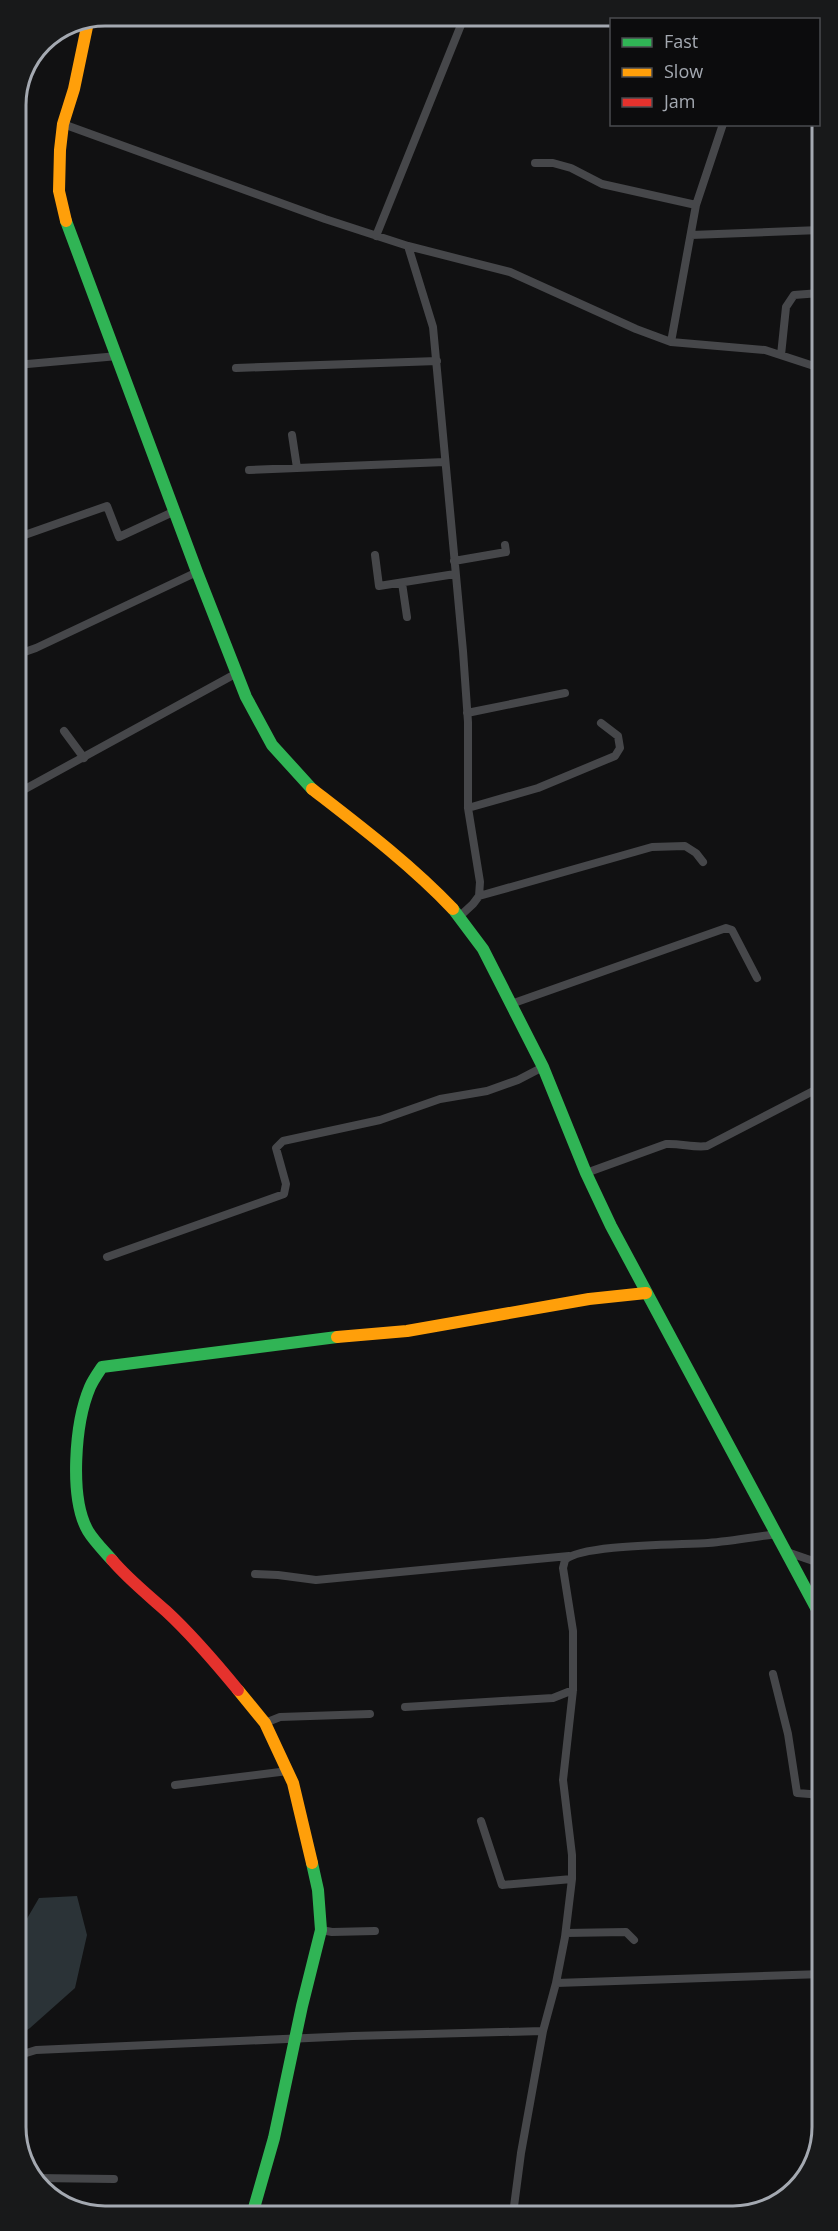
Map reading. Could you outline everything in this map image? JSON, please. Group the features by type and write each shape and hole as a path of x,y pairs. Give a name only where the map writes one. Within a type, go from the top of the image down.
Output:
{"street":[{"path":"376,236 461,26"},
{"path":"87,28 74,89 63,124 60,150 59,190 67,225 246,697 273,745 287,763 323,798 390,850 422,879 460,916 483,949 543,1067 586,1173 646,1293 812,1600"},
{"path":"63,124 376,236 510,272 636,329 671,342 765,350 812,365"},
{"path":"671,342 696,205 722,126"},
{"path":"535,163 562,165 580,171 602,184 696,205"},
{"path":"691,235 812,230"},
{"path":"408,246 430,312 437,361 455,574 464,651 468,808 480,882 479,896 460,916"},
{"path":"781,355 786,307 794,295 812,294"},
{"path":"26,364 118,356"},
{"path":"236,368 437,361"},
{"path":"292,435 297,468"},
{"path":"249,470 445,462"},
{"path":"26,535 107,506 119,537 175,511"},
{"path":"454,561 506,552 505,545"},
{"path":"375,555 378,586 455,574"},
{"path":"26,652 197,572"},
{"path":"402,583 407,617"},
{"path":"26,789 237,673"},
{"path":"467,713 565,693"},
{"path":"468,808 538,788 615,756 620,748 618,736 601,723"},
{"path":"64,731 84,758"},
{"path":"479,896 652,847 685,846 696,853 703,862"},
{"path":"511,1004 726,928 732,930 757,978"},
{"path":"107,1257 284,1194 286,1184 276,1148 283,1141 380,1120 440,1099 487,1091 518,1080 543,1067"},
{"path":"586,1173 666,1144 708,1146 812,1092"},
{"path":"255,2205 274,2138 321,1930 318,1890 288,1771 265,1723 207,1653 166,1611 124,1575 88,1531 77,1500 76,1465 90,1386 102,1367 166,1357 407,1331 589,1299 646,1293"},
{"path":"255,1574 316,1580 569,1556 628,1546 710,1543 777,1534"},
{"path":"787,1552 812,1561"},
{"path":"514,2206 520,2153 543,2031 566,1933 572,1879 570,1836 563,1780 573,1690 573,1631 563,1568 569,1556"},
{"path":"773,1674 788,1734 797,1793 812,1794"},
{"path":"405,1707 553,1698 573,1690"},
{"path":"265,1723 280,1717 370,1714"},
{"path":"175,1785 288,1771"},
{"path":"481,1821 502,1885 572,1879"},
{"path":"321,1930 375,1931"},
{"path":"566,1933 626,1932 634,1940"},
{"path":"556,1983 812,1974"},
{"path":"26,2053 36,2050 543,2031"},
{"path":"45,2178 114,2179"}],"shaded area":[{"path":"77,1896 87,1935 75,1988 26,2031 26,1920 39,1898"}],"traffic: fast":[{"path":"66,221 246,697 272,745 312,789"},
{"path":"453,909 483,949 543,1067 586,1173 611,1226 812,1600"},
{"path":"112,1560 88,1531 82,1517 76,1480 78,1439 85,1402 90,1387 102,1367 337,1337"},
{"path":"255,2205 274,2138 321,1930 318,1890 312,1863"}],"traffic: slow":[{"path":"66,221 59,191 60,150 63,124 74,89 87,28"},
{"path":"312,789 402,861 453,909"},
{"path":"337,1337 407,1331 589,1299 646,1293"},
{"path":"238,1690 265,1723 293,1783 312,1863"}],"traffic: jam":[{"path":"112,1560 185,1630 238,1690"}]}
